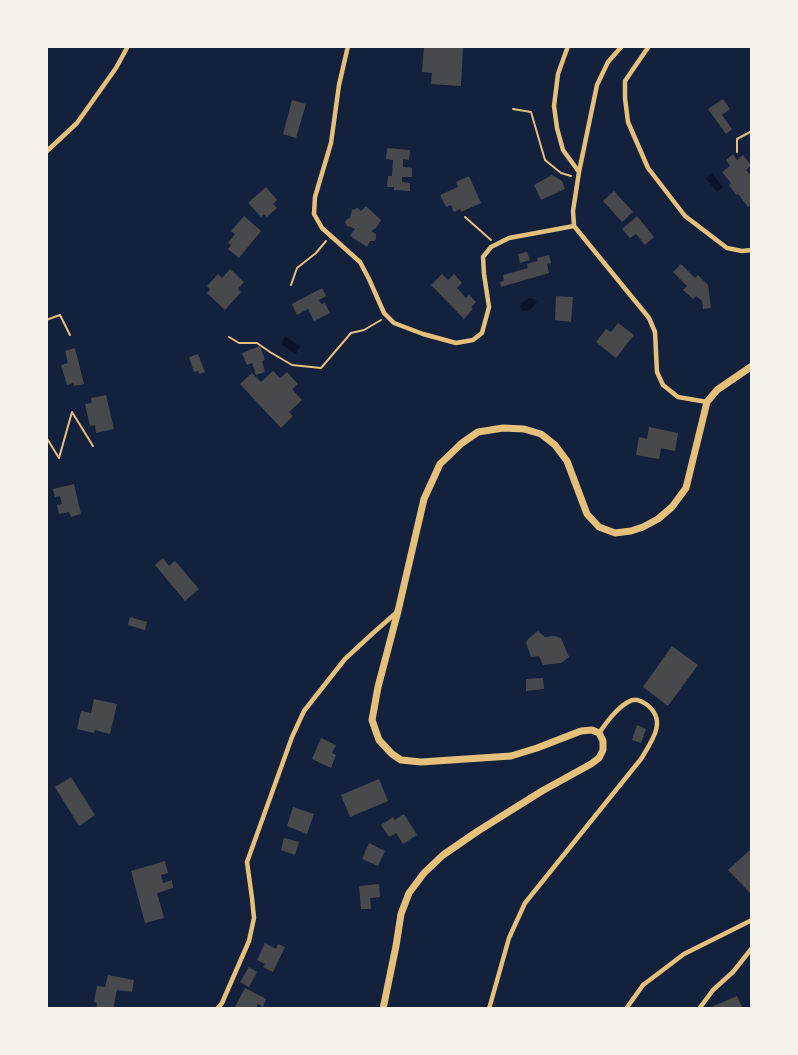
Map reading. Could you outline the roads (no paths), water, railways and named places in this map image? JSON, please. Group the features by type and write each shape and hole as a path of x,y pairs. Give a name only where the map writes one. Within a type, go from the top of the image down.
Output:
{"main road":[{"path":"384,1009 400,914 410,893 424,873 443,855 478,832 542,791 591,764 599,758 604,750 603,741 599,733 592,730 581,731 511,756 421,762 401,760 392,754 379,740 372,720 378,687 424,499 440,464 462,443 478,432 503,428 524,429 541,434 556,445 566,461 587,514 599,527 615,533 631,531 658,519 672,507 686,488 707,402 717,390 752,366"}],"street":[{"path":"46,152 77,123 116,68 128,46"},
{"path":"348,46 339,86 331,143 314,197 314,214 322,228 360,262 384,313 394,323 456,343 473,340 482,333 489,308 483,256 491,246 509,238 574,226"},
{"path":"568,46 558,74 554,106 563,150 578,175"},
{"path":"622,46 608,62 597,85 578,175 573,211 574,226 649,318 655,332 657,372 663,385 678,397 707,402"},
{"path":"649,46 625,81 628,122 648,168 685,216 728,248 742,251 752,250"},
{"path":"218,1009 249,941 254,918 247,862 292,737 304,711 345,659 398,611"},
{"path":"489,1009 509,938 525,903 641,759 655,736 657,729 656,718 650,708 635,699 627,702 611,717 599,733"},
{"path":"626,1009 643,985 684,954 752,920"},
{"path":"699,1009 713,990 733,972 752,948"}],"water":[{"path":"712,173 723,187 717,192 706,178"},
{"path":"529,298 537,301 532,308 523,311 520,307"},
{"path":"285,336 300,346 296,354 281,344"}]}
